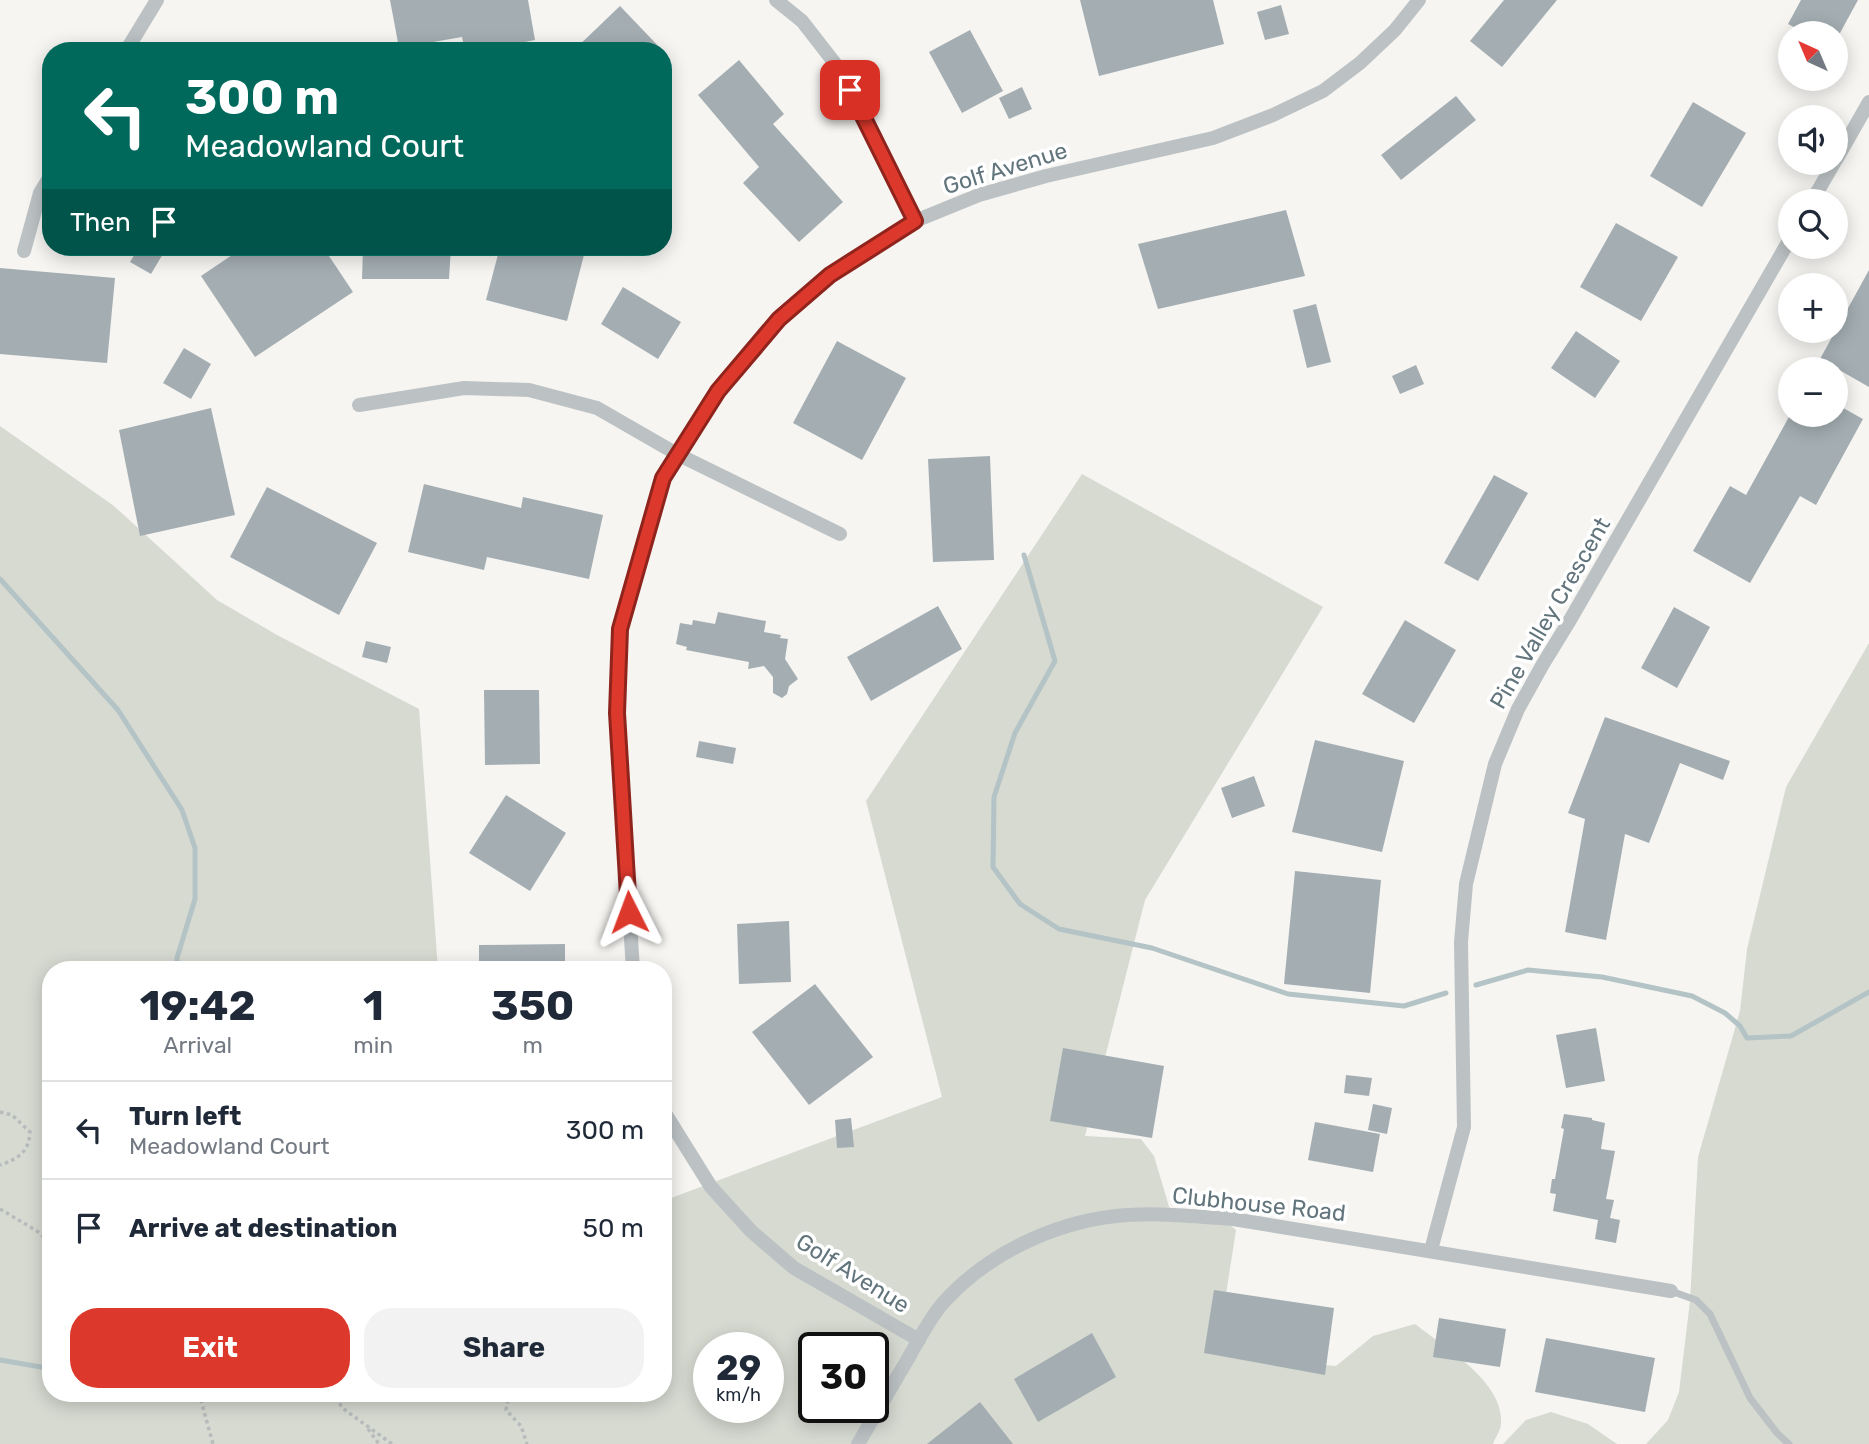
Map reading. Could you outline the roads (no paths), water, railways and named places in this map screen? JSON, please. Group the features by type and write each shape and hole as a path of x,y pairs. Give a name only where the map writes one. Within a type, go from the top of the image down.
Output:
{"street":[{"path":"132,42 158,0"},
{"path":"776,0 803,21 837,66 915,221"},
{"name":"Golf Avenue","path":"632,961 617,713 620,629 663,478 718,391 779,319 830,275 915,221 979,195 1046,176 1213,138 1273,115 1323,90 1360,63 1395,30 1419,0"},
{"path":"1848,138 1869,102"},
{"path":"24,251 42,190"},
{"name":"Pine Valley Crescent","path":"1431,1250 1464,1127 1461,942 1466,884 1495,764 1518,709 1543,664 1778,259"},
{"path":"359,405 464,388 529,390 597,408 677,454 840,534"},
{"name":"Golf Avenue","path":"672,1124 711,1187 751,1231 793,1268 919,1340"},
{"name":"Clubhouse Road","path":"859,1444 942,1304 988,1264 1027,1241 1060,1228 1115,1216 1179,1215 1233,1219 1671,1291"}],"lane":[{"path":"1671,1291 1696,1300 1710,1314 1750,1398 1789,1444"}],"waterway":[{"path":"1024,555 1055,661 1015,733 994,797 993,867 1020,904 1059,929 1152,948 1288,994 1404,1006 1446,993"},
{"path":"0,579 118,710 182,810 195,848 195,899 177,961"},
{"path":"1476,985 1528,970 1602,977 1692,996 1725,1013 1740,1026 1747,1038 1791,1036 1869,992"},
{"path":"0,1360 42,1367"}]}
